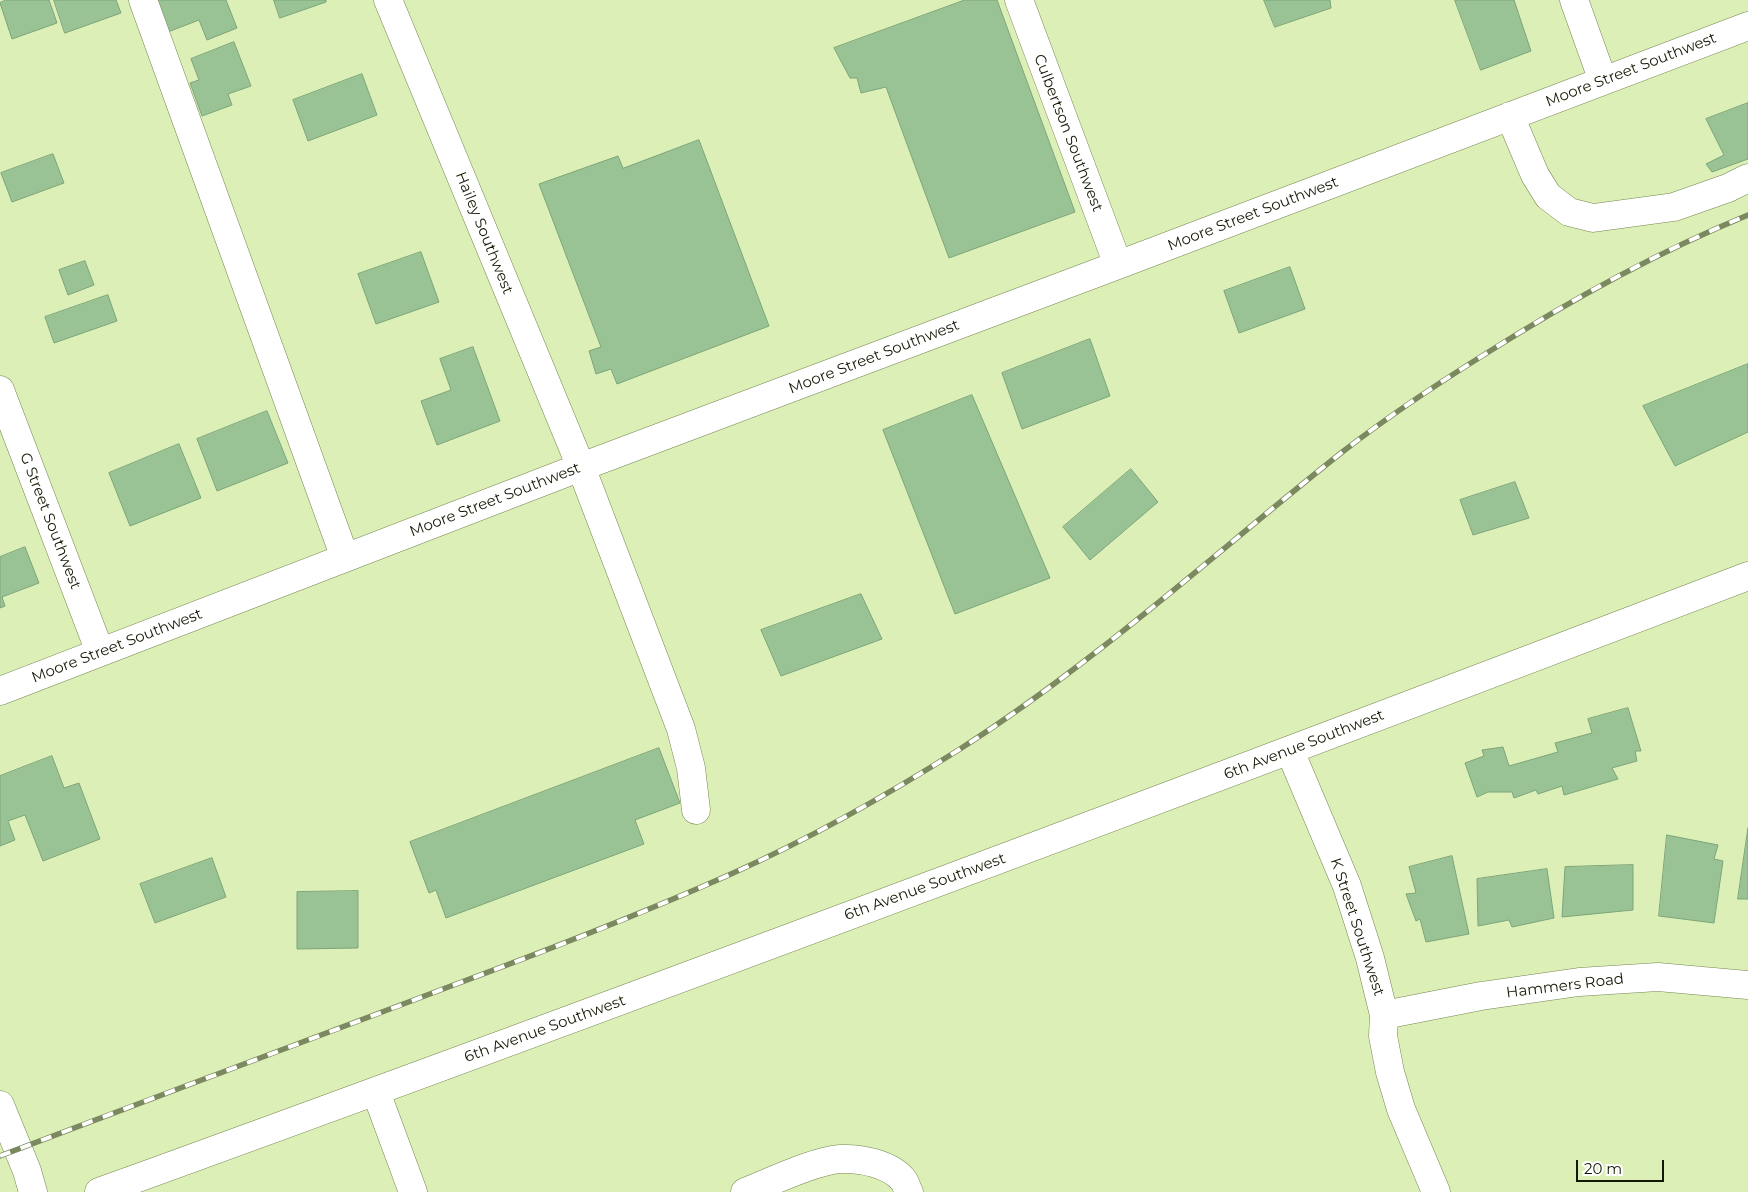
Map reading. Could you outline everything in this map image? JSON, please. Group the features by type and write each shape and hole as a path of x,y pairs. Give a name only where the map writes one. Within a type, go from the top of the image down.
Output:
{"street":[{"path":"143,0 345,558"},
{"name":"Hailey Southwest","path":"388,0 580,467 681,729 691,768 696,810"},
{"name":"Culbertson Southwest","path":"1019,0 1118,266"},
{"path":"1574,0 1603,81"},
{"name":"Moore Street Southwest","path":"0,691 580,467 1118,266 1748,26"},
{"path":"1510,116 1535,175 1548,196 1569,212 1594,218 1674,207 1728,188 1748,178"},
{"name":"G Street Southwest","path":"0,390 100,652"},
{"name":"6th Avenue Southwest","path":"99,1192 376,1092 1290,751 1748,576"},
{"name":"K Street Southwest","path":"1290,751 1347,886 1370,958 1384,1015 1383,1036 1390,1072 1401,1110 1436,1192"},
{"name":"Hammers Road","path":"1384,1015 1481,996 1579,982 1658,977 1748,985"},
{"path":"376,1092 413,1192"},
{"path":"0,1105 27,1171 33,1192"},
{"path":"745,1192 813,1166 839,1159 865,1160 886,1167 904,1181 909,1192"}],"building":[{"path":"6,0 49,0 57,23 12,39 0,3"},
{"path":"54,0 116,0 121,13 65,33"},
{"path":"155,0 226,0 237,28 207,40 199,20 168,32"},
{"path":"274,0 326,0 326,2 280,18"},
{"path":"965,0 997,0 1075,212 949,258 886,87 861,93 857,78 850,78 834,48"},
{"path":"1264,0 1330,0 1331,8 1275,27"},
{"path":"1455,0 1514,0 1531,51 1481,70"},
{"path":"234,42 251,86 228,94 232,105 202,116 190,83 199,80 191,59"},
{"path":"362,74 377,115 308,141 293,100"},
{"path":"1748,103 1748,159 1712,172 1706,164 1724,155 1706,119"},
{"path":"699,140 769,326 617,384 611,369 596,374 589,351 601,347 539,184 618,156 623,168"},
{"path":"53,154 64,183 12,202 1,173"},
{"path":"421,252 439,302 376,324 358,274"},
{"path":"85,261 94,285 68,295 59,270"},
{"path":"1290,267 1305,309 1239,333 1224,291"},
{"path":"108,295 117,321 54,343 45,317"},
{"path":"1090,339 1110,396 1022,429 1002,373"},
{"path":"473,347 500,421 437,445 421,401 451,390 440,359"},
{"path":"1748,364 1748,432 1675,466 1643,406"},
{"path":"972,395 1050,578 955,614 883,430"},
{"path":"267,411 288,463 217,491 197,439"},
{"path":"179,444 201,498 130,526 109,473"},
{"path":"1131,469 1158,502 1090,560 1063,527"},
{"path":"1515,482 1529,518 1473,535 1460,500"},
{"path":"25,547 39,583 2,597 5,606 0,608 0,557"},
{"path":"861,594 882,639 781,676 761,630"},
{"path":"1628,708 1641,751 1635,751 1637,761 1612,768 1618,779 1564,795 1562,786 1538,794 1536,790 1514,798 1512,792 1488,792 1477,797 1465,763 1484,756 1482,750 1503,747 1509,766 1558,752 1555,743 1592,733 1588,719"},
{"path":"659,748 680,803 635,820 644,844 446,918 436,890 429,893 410,842"},
{"path":"52,756 64,788 79,783 100,839 43,861 25,815 8,821 15,840 0,846 0,776"},
{"path":"1748,828 1748,899 1738,899"},
{"path":"1667,835 1718,845 1714,859 1723,861 1714,923 1659,916"},
{"path":"1452,856 1469,934 1426,942 1420,919 1416,921 1406,894 1416,893 1409,867"},
{"path":"212,858 226,897 155,923 140,884"},
{"path":"1633,865 1633,910 1562,917 1565,867"},
{"path":"1547,869 1554,918 1512,927 1509,920 1478,926 1477,879"},
{"path":"358,891 358,948 297,949 297,892"}],"railway":[{"path":"0,1156 592,932 731,874 819,831 905,783 960,749 1059,680 1154,606 1341,453 1375,427 1464,367 1579,298 1645,262 1748,215"}]}
